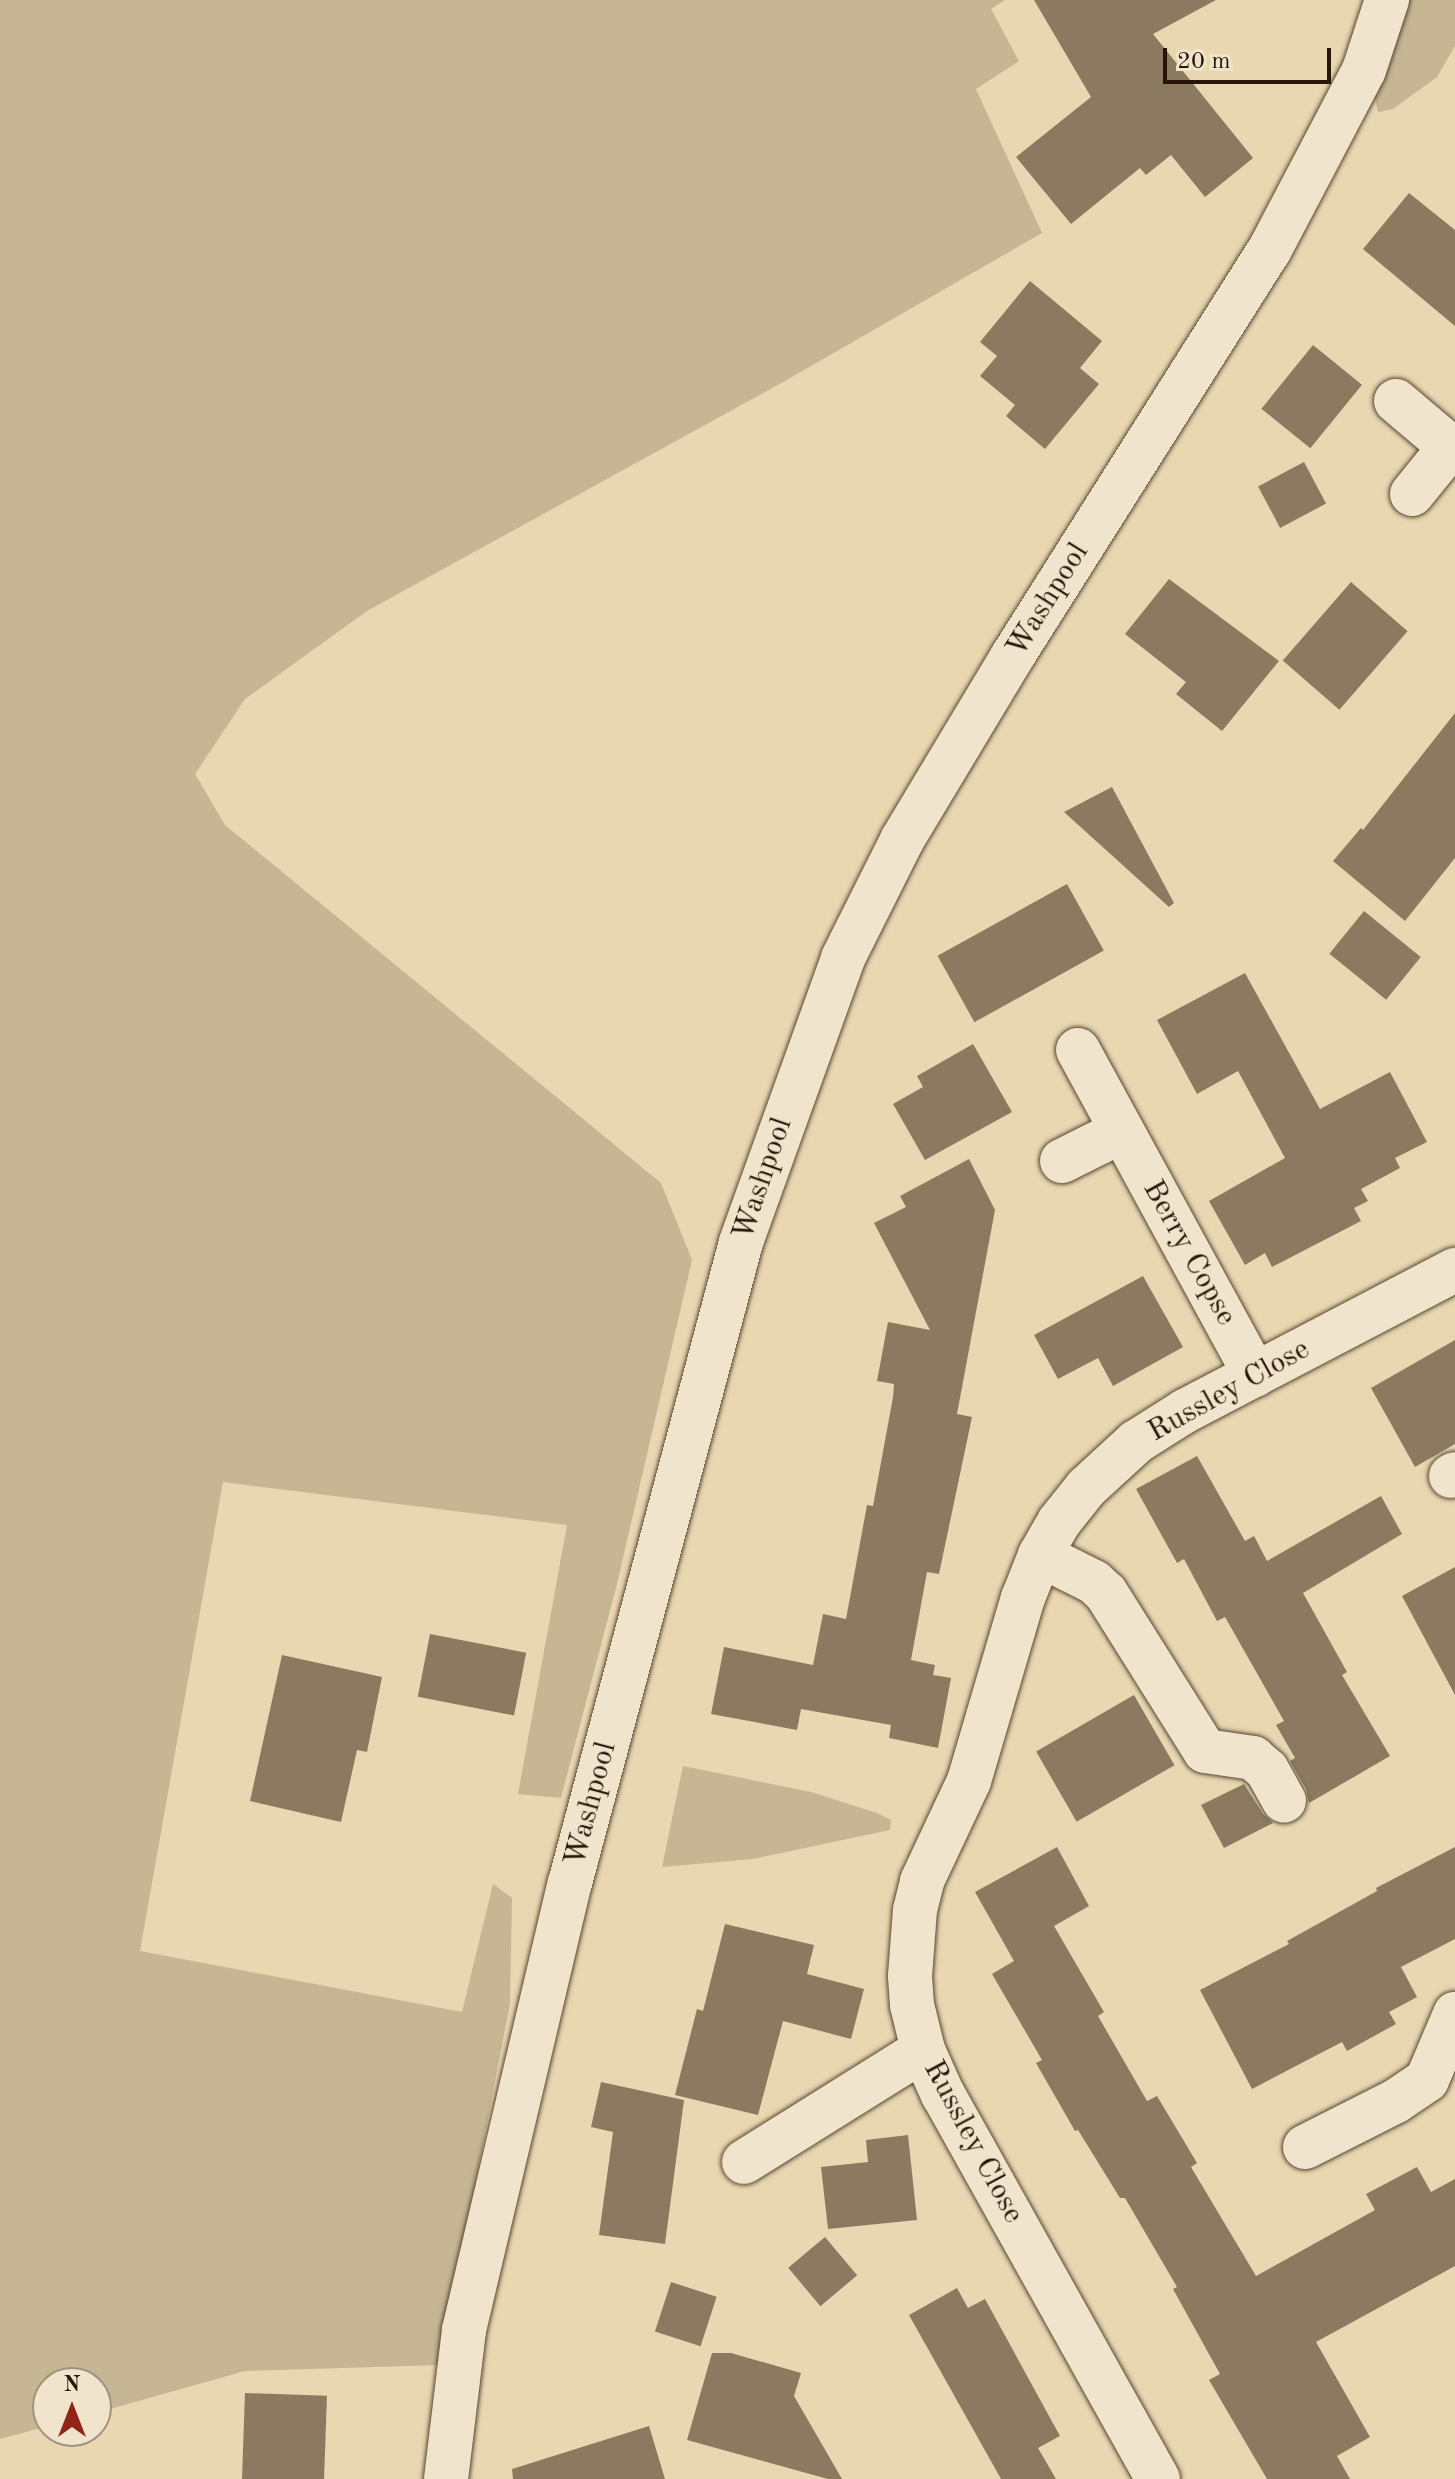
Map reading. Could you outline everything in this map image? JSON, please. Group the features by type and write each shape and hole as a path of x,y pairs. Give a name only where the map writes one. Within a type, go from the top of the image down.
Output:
{"street":[{"name":"Washpool","path":"446,2479 464,2330 570,1883 741,1242 843,958 902,840 1012,657 1269,251 1364,70 1387,0"},
{"path":"1396,401 1452,449 1412,494"},
{"name":"Berry Copse","path":"1078,1050 1255,1375"},
{"path":"1062,1161 1122,1131"},
{"name":"Russley Close","path":"1158,2479 943,2095 923,2050 911,1991 910,1946 922,1881 969,1781 1023,1598 1040,1555 1059,1522 1086,1488 1136,1442 1255,1375 1455,1270"},
{"path":"1040,1555 1094,1582 1106,1593 1205,1751 1253,1758 1267,1770 1284,1801"},
{"path":"1305,2147 1396,2101 1427,2080 1455,2014"},
{"path":"744,2162 923,2050"}],"shaded area":[{"path":"0,0 1005,0 991,9 1019,61 976,89 1042,233 785,381 367,611 245,699 195,774 225,825 661,1183 692,1260 617,1584 561,1798 518,1794 567,1525 223,1482 140,1951 462,2012 493,1884 512,1898 510,2004 440,2365 245,2371 112,2408 112,2367 32,2367 32,2430 0,2439"},
{"path":"1400,0 1455,0 1455,46 1437,77 1393,109 1378,112 1374,95"},
{"path":"683,1766 811,1792 877,1813 891,1820 890,1830 753,1859 662,1867"}],"building":[{"path":"1034,0 1216,0 1153,34 1253,158 1205,197 1171,155 1146,175 1140,168 1071,224 1016,157 1091,97"},
{"path":"1409,193 1455,230 1455,326 1363,249"},
{"path":"1030,281 1102,341 1080,368 1099,384 1045,449 1006,416 1015,405 980,376 997,356 980,342"},
{"path":"1313,345 1362,385 1310,448 1261,409"},
{"path":"1304,462 1326,503 1280,528 1258,486"},
{"path":"1169,579 1279,661 1222,731 1176,694 1186,682 1125,634"},
{"path":"1351,582 1408,631 1339,710 1283,660"},
{"path":"1455,713 1455,858 1405,921 1333,861 1361,828 1363,830"},
{"path":"1112,787 1174,903 1169,907 1064,812"},
{"path":"1067,884 1104,950 974,1022 938,956"},
{"path":"1364,911 1421,957 1386,1000 1329,954"},
{"path":"1245,973 1320,1109 1390,1072 1427,1142 1395,1158 1400,1168 1361,1189 1368,1201 1354,1208 1361,1221 1272,1267 1265,1253 1245,1265 1209,1201 1285,1158 1238,1071 1197,1094 1157,1020"},
{"path":"973,1044 1012,1112 925,1160 893,1104 923,1087 917,1076"},
{"path":"969,1159 995,1210 957,1414 972,1417 939,1574 927,1572 911,1660 935,1665 933,1675 951,1678 938,1748 889,1738 891,1725 801,1709 797,1730 711,1714 724,1647 813,1665 823,1614 846,1619 867,1505 873,1506 893,1397 894,1384 877,1381 888,1322 930,1330 874,1223 906,1207 900,1196"},
{"path":"1143,1276 1183,1347 1113,1386 1098,1358 1058,1379 1034,1335"},
{"path":"1455,1340 1455,1444 1415,1467 1371,1388"},
{"path":"1197,1456 1245,1541 1254,1536 1267,1561 1381,1496 1402,1534 1303,1593 1347,1672 1342,1675 1390,1756 1309,1803 1306,1789 1290,1761 1295,1758 1276,1725 1284,1721 1225,1617 1217,1621 1184,1559 1177,1563 1136,1489"},
{"path":"1455,1567 1455,1695 1402,1596"},
{"path":"430,1634 526,1653 514,1716 418,1697"},
{"path":"282,1655 382,1677 367,1752 357,1750 341,1822 250,1801"},
{"path":"1134,1695 1174,1765 1077,1822 1036,1752"},
{"path":"1244,1784 1263,1814 1273,1823 1224,1848 1201,1805"},
{"path":"1057,1847 1089,1906 1054,1926 1104,2012 1098,2016 1147,2101 1157,2096 1197,2163 1191,2167 1256,2276 1375,2210 1366,2194 1417,2167 1431,2192 1455,2179 1455,2266 1316,2342 1370,2437 1337,2456 1350,2479 1267,2479 1209,2380 1220,2374 1173,2289 1177,2287 1125,2198 1120,2198 1078,2130 1075,2131 1036,2063 1042,2060 992,1974 1014,1961 975,1892"},
{"path":"1455,1847 1455,1939 1401,1967 1417,1997 1389,2012 1396,2024 1347,2051 1342,2042 1252,2089 1200,1990 1289,1944 1287,1941 1377,1891 1376,1888"},
{"path":"725,1924 814,1945 807,1974 864,1989 851,2039 783,2021 758,2115 675,2095 697,2009 703,2011"},
{"path":"601,2082 684,2100 665,2244 599,2235 613,2132 591,2127"},
{"path":"908,2135 917,2220 828,2229 821,2167 868,2162 866,2140"},
{"path":"825,2237 857,2275 820,2306 788,2268"},
{"path":"671,2282 717,2297 701,2346 655,2331"},
{"path":"957,2288 968,2308 985,2299 1060,2436 1038,2448 1056,2479 1001,2479 909,2315"},
{"path":"712,2353 731,2353 801,2373 794,2396 842,2479 828,2479 687,2440"},
{"path":"245,2393 327,2396 324,2479 242,2479"},
{"path":"649,2426 665,2479 513,2479 512,2469"}]}
